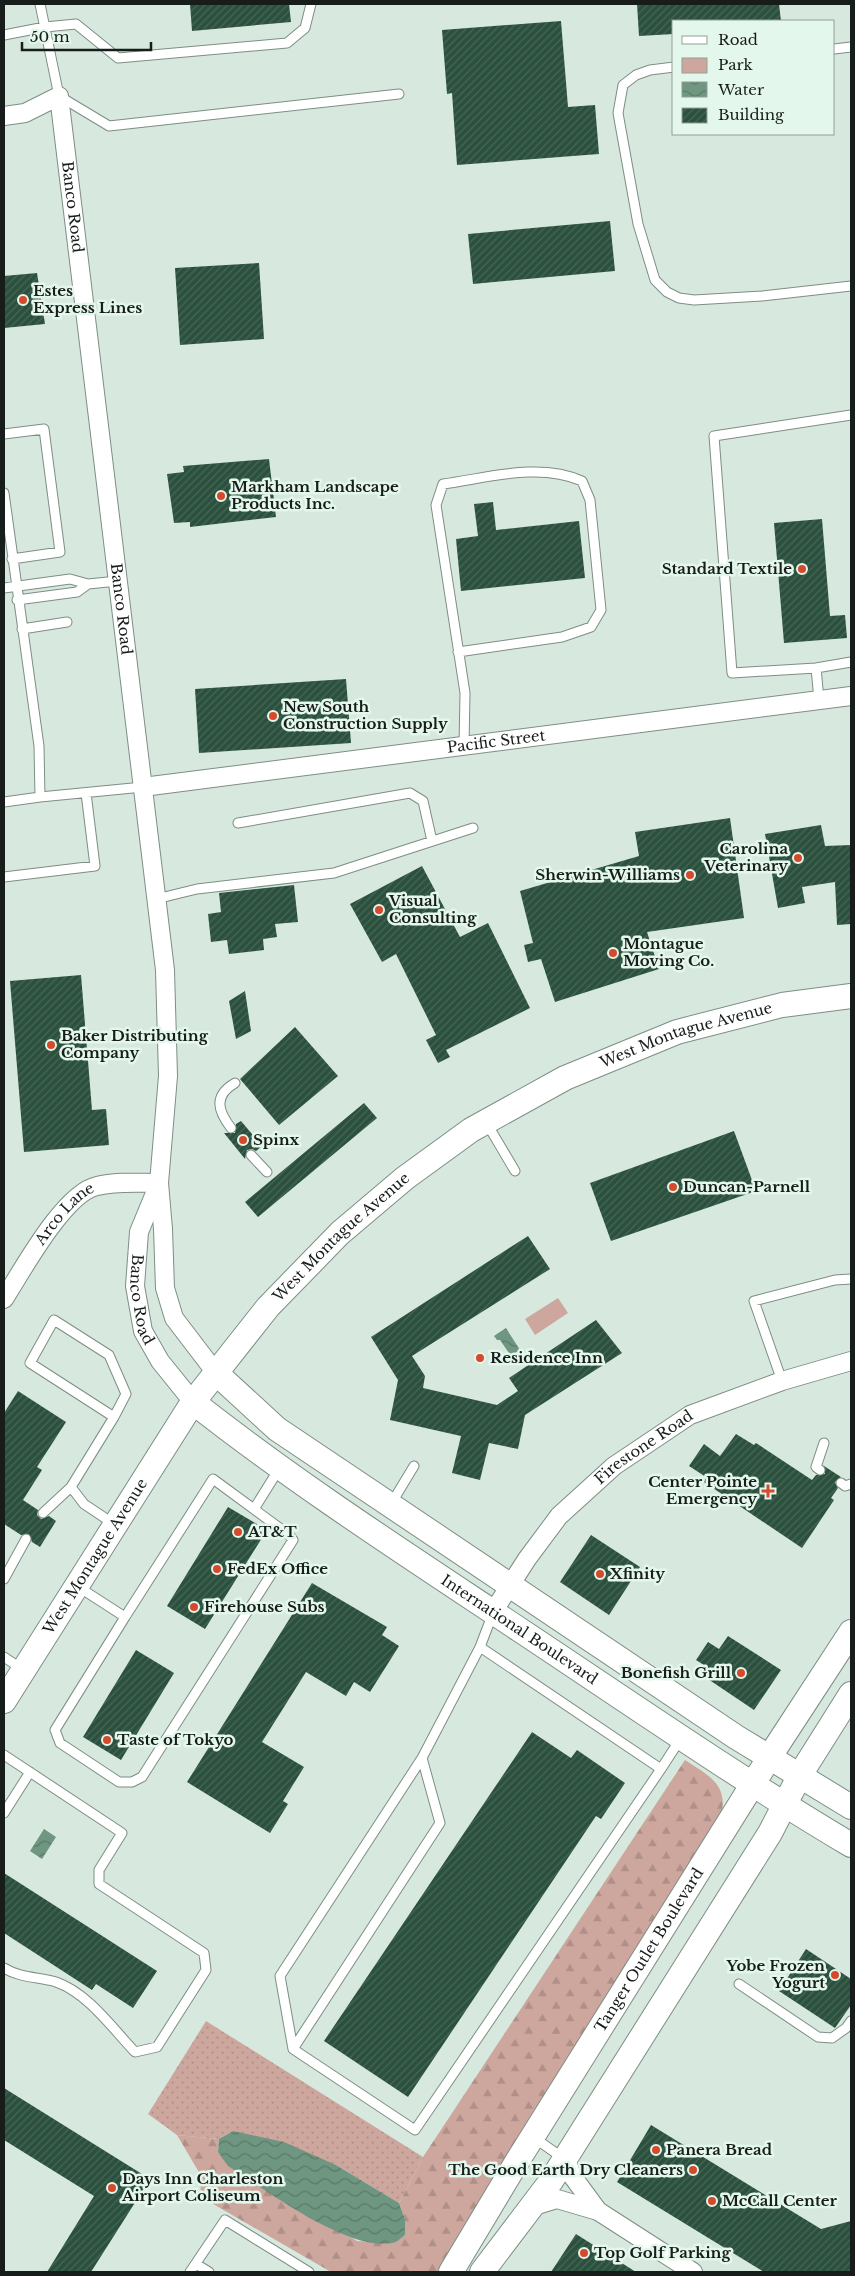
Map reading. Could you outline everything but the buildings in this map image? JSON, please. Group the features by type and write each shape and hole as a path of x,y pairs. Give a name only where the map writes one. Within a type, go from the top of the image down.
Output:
{"main road":[{"name":"West Montague Avenue","path":"4,1701 13,1663 77,1586 193,1402 268,1307 340,1233 405,1178 486,1122 565,1078 677,1032 782,1005 851,996"},
{"name":"International Boulevard","path":"216,1373 276,1429 769,1759 800,1775 851,1807"},
{"name":"International Boulevard","path":"193,1402 280,1468 493,1612 783,1805 851,1845"},
{"name":"Tanger Outlet Boulevard","path":"451,2272 769,1759 851,1632"},
{"path":"482,2272 565,2159 770,1833 800,1775 851,1694"}],"street":[{"path":"4,116 26,113 59,96"},
{"name":"Banco Road","path":"59,96 164,970 168,1076 159,1183 167,1295 174,1318 216,1373"},
{"name":"Pacific Street","path":"142,787 851,696"},
{"name":"Banco Road","path":"159,1183 139,1232 135,1286 143,1331 160,1361 193,1402"},
{"name":"Arco Lane","path":"4,1299 50,1227 75,1197 96,1186 159,1183"},
{"name":"Firestone Road","path":"493,1612 559,1516 614,1466 690,1415 782,1381 851,1361"},
{"path":"565,2159 572,2177 598,2211"},
{"path":"531,2207 557,2199 598,2211 693,2272"}],"lane":[{"path":"40,4 59,96 109,126 399,94"},
{"path":"4,35 45,27 76,24 118,58 287,42 305,28 311,4"},
{"path":"835,49 851,46"},
{"path":"672,68 650,70 636,75 623,85 618,113 638,224 655,280 668,292 679,298 694,300 762,296 851,286"},
{"path":"851,414 714,436 732,672 816,668 851,662"},
{"path":"4,434 44,429 60,552 12,559"},
{"path":"458,652 562,637 591,627 601,610 590,500 582,482 567,474 544,471 443,484 436,505 458,652 465,692 464,746"},
{"path":"4,493 15,586 39,746 40,797"},
{"path":"4,588 70,579 88,584 118,581"},
{"path":"17,600 77,592 88,584"},
{"path":"22,628 67,622"},
{"path":"816,668 819,700"},
{"path":"4,802 142,787"},
{"path":"238,823 410,793 423,801 432,841"},
{"path":"4,877 95,866 86,794"},
{"path":"156,899 197,889 334,873 472,828"},
{"path":"231,1128 220,1111 220,1101 223,1093 235,1083"},
{"path":"486,1122 515,1171"},
{"path":"251,1155 266,1172"},
{"path":"782,1381 754,1301 835,1280 851,1279"},
{"path":"43,1513 71,1487 114,1416 126,1394 113,1359 54,1320 30,1364 114,1416"},
{"path":"820,1470 816,1467 824,1443"},
{"path":"389,1506 414,1466"},
{"path":"254,1509 280,1468"},
{"path":"213,1479 289,1534 293,1540 142,1777 132,1782 119,1782 60,1743 55,1730 125,1617 213,1479"},
{"path":"841,1483 845,1486 851,1484"},
{"path":"71,1487 84,1504 116,1525"},
{"path":"4,1579 26,1538"},
{"path":"77,1586 125,1617"},
{"path":"493,1612 480,1647 422,1758 280,1976 293,2049 414,2130 681,1738"},
{"path":"480,1647 661,1769"},
{"path":"4,1756 122,1833 99,1870 99,1884 204,1953 206,1970 157,2047 135,2052 79,1995 57,1983 12,1973 4,1968"},
{"path":"293,2049 440,1823 422,1758"},
{"path":"4,1813 30,1772"},
{"path":"739,1984 818,2036 832,2038 846,2028 851,2021"},
{"path":"533,2137 565,2159"},
{"path":"208,2272 193,2268 225,2220 309,2272"}],"green space":[{"path":"558,1298 568,1313 535,1335 525,1319"},
{"path":"685,1760 707,1775 718,1786 723,1801 722,1811 441,2272 331,2272 201,2197 200,2174 177,2135 219,2139 218,2152 357,2241 393,2243 405,2235 405,2219 399,2203 423,2157"},
{"path":"206,2021 423,2157 399,2203 336,2165 233,2131 219,2139 177,2135 148,2114"}],"water":[{"path":"506,1328 520,1350 511,1356 500,1340 497,1340 494,1336"},
{"path":"44,1829 56,1837 42,1859 30,1851"},
{"path":"233,2131 284,2142 336,2165 399,2203 405,2219 405,2235 392,2243 373,2243 352,2238 285,2203 228,2166 218,2152 219,2139"}],"place":[{"name":"Estes Express Lines","path":"23,300"},
{"name":"Markham Landscape Products Inc.","path":"221,496"},
{"name":"Standard Textile","path":"802,569"},
{"name":"New South Construction Supply","path":"273,716"},
{"name":"Carolina Veterinary","path":"798,858"},
{"name":"Sherwin-Williams","path":"690,875"},
{"name":"Visual Consulting","path":"379,910"},
{"name":"Montague Moving Co.","path":"613,953"},
{"name":"Baker Distributing Company","path":"51,1045"},
{"name":"Spinx","path":"243,1140"},
{"name":"Duncan-Parnell","path":"673,1187"},
{"name":"Residence Inn","path":"480,1358"},
{"name":"Center Pointe Emergency","path":"768,1491"},
{"name":"AT&T","path":"238,1532"},
{"name":"FedEx Office","path":"217,1569"},
{"name":"Xfinity","path":"600,1574"},
{"name":"Firehouse Subs","path":"194,1607"},
{"name":"Bonefish Grill","path":"741,1673"},
{"name":"Taste of Tokyo","path":"107,1740"},
{"name":"Yobe Frozen Yogurt","path":"835,1975"},
{"name":"Panera Bread","path":"656,2150"},
{"name":"The Good Earth Dry Cleaners","path":"693,2170"},
{"name":"Days Inn Charleston Airport Coliseum","path":"112,2188"},
{"name":"McCall Center","path":"712,2201"},
{"name":"Top Golf Parking","path":"584,2253"}]}
